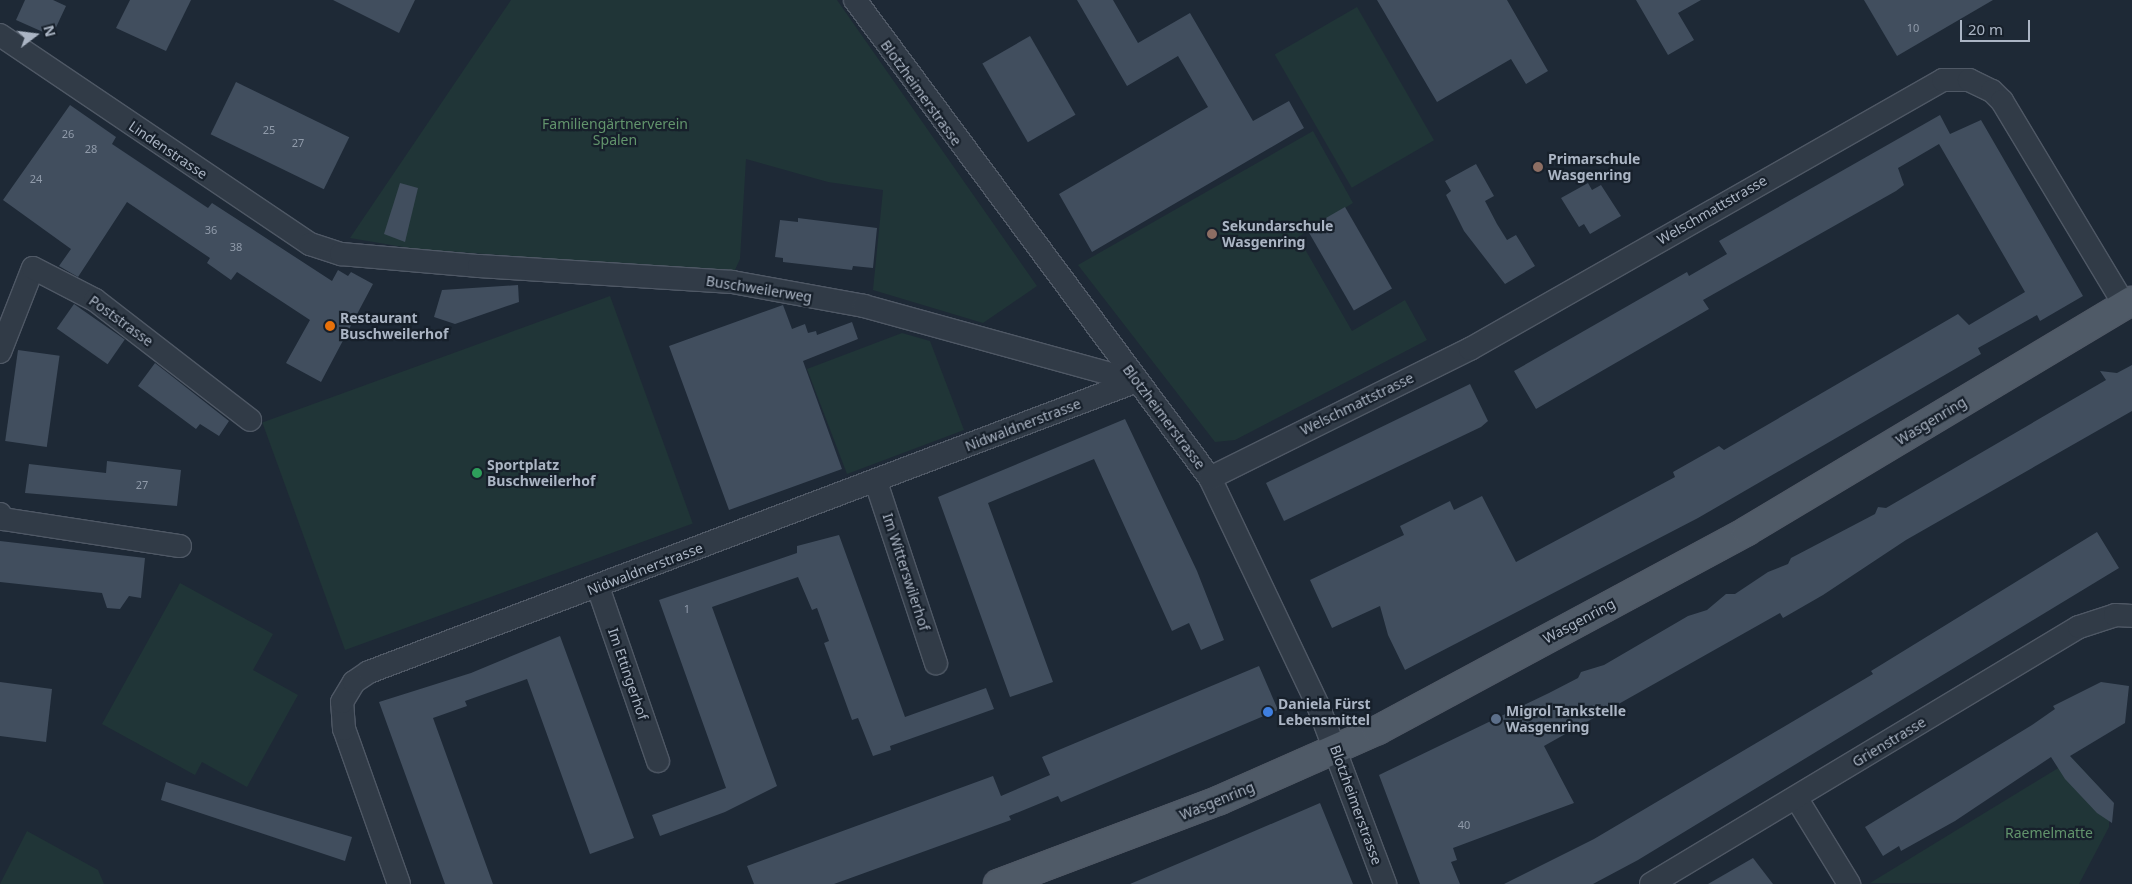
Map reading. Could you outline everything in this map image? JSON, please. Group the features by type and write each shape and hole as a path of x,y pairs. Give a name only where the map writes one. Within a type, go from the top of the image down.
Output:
{"main road":[{"name":"Wasgenring","path":"998,884 1179,816 1336,749 1747,531 2128,304"}],"street":[{"name":"Blotzheimerstrasse","path":"855,0 1210,478 1336,749 1385,884"},
{"name":"Lindenstrasse","path":"0,35 294,235 341,254"},
{"name":"Welschmattstrasse","path":"1210,478 1470,349 1942,80 1968,80 1992,91 2002,101 2128,304"},
{"name":"Buschweilerweg","path":"341,254 479,266 732,282 864,306 1137,381"},
{"name":"Poststrasse","path":"0,352 33,268 95,300 250,420"},
{"name":"Nidwaldnerstrasse","path":"399,884 344,729 342,702 354,682 369,672 876,482 1137,381"},
{"name":"Im Witterswilerhof","path":"876,482 936,663"},
{"path":"0,514 3,519 180,546"},
{"name":"Im Ettingerhof","path":"598,587 658,761"},
{"name":"Grienstrasse","path":"1651,884 1797,799 2079,627 2115,615 2132,616"},
{"path":"1797,799 1849,884"}],"green space":[{"name":"Familiengärtnerverein Spalen","path":"511,0 837,0 1037,286 983,323 873,290 883,190 828,182 746,159 740,259 734,272 415,249 350,238"},
{"path":"1357,7 1434,140 1352,188 1275,54"},
{"path":"1313,131 1353,203 1298,237 1352,331 1405,300 1427,340 1235,440 1215,442 1078,265"},
{"name":"Sportplatz Buschweilerhof","path":"610,296 693,523 345,650 262,423"},
{"path":"902,333 930,341 964,430 847,474 807,369"},
{"path":"180,583 273,634 253,670 298,695 247,787 202,762 195,775 102,724"},
{"name":"Raemelmatte","path":"2073,759 2109,798 2109,827 2079,884 1870,883"},
{"path":"27,831 98,870 104,884 0,884"}],"building":[{"path":"25,0 53,0 66,6 52,36 16,20"},
{"path":"130,0 191,0 166,51 116,28"},
{"path":"333,0 415,0 399,33"},
{"path":"1077,0 1113,0 1138,43 1190,13 1253,121 1289,101 1304,128 1092,252 1059,194 1208,107 1178,56 1127,86"},
{"path":"1377,0 1507,0 1548,71 1526,84 1511,59 1437,102"},
{"path":"1636,0 1701,0 1678,13 1694,40 1668,55"},
{"path":"1864,0 1993,0 1897,56"},
{"path":"1030,36 1076,115 1028,142 982,64"},
{"path":"236,82 349,137 324,189 211,134"},
{"path":"70,105 116,137 112,144 208,208 212,203 332,281 338,270 348,276 351,272 373,284 321,382 286,363 310,320 237,272 231,280 207,263 210,258 127,202 78,277 59,266 71,249 3,200"},
{"path":"1940,115 1950,134 1981,120 2083,296 2040,321 2037,315 1978,348 1981,354 1698,518 1405,670 1388,635 1380,606 1332,628 1310,580 1404,535 1400,526 1450,501 1454,510 1482,496 1516,562 1675,477 1673,472 1719,446 1724,450 1958,314 1969,325 2025,292 1939,144 1898,168 1904,185 1896,191 1703,300 1709,309 1536,409 1514,371 1687,272 1689,276 1727,254 1719,241"},
{"path":"1476,164 1494,196 1485,201 1497,224 1507,240 1516,235 1535,266 1505,284 1464,231 1446,195 1451,191 1445,181"},
{"path":"400,183 418,188 405,242 384,234"},
{"path":"1588,183 1592,190 1601,185 1621,216 1590,234 1584,224 1579,227 1561,198"},
{"path":"1345,207 1392,288 1354,310 1307,229"},
{"path":"798,218 877,228 873,268 853,266 852,270 783,262 783,258 775,257 780,220 798,222"},
{"path":"518,285 519,302 455,324 434,317 442,290"},
{"path":"74,304 125,340 108,364 57,329"},
{"path":"783,305 792,329 805,324 808,333 816,331 817,335 852,322 858,339 803,361 842,469 729,510 669,346"},
{"path":"18,350 60,356 47,447 5,441"},
{"path":"155,363 229,421 219,436 200,424 196,429 138,386"},
{"path":"2132,365 2132,411 1906,540 1823,595 1783,618 1780,613 1544,746 1574,803 1453,848 1457,860 1451,862 1460,884 1420,884 1379,775 1549,693 1578,678 1581,672 1604,665 1688,616 1707,610 1726,594 1735,594 1768,572 1788,564 1791,558 1875,514 1878,507 1886,508 2106,380 2100,371 2117,373"},
{"path":"1470,384 1488,421 1481,427 1284,521 1266,483"},
{"path":"1125,419 1197,571 1224,640 1201,650 1189,623 1172,631 1094,459 988,503 1053,682 1010,697 938,497"},
{"path":"107,461 181,470 177,506 25,493 29,464 106,473"},
{"path":"2097,532 2119,568 1638,860 1593,884 1504,884 1594,839 1873,674 1871,671"},
{"path":"839,535 905,717 986,688 994,709 890,746 891,750 873,756 858,718 852,720 824,643 829,641 817,608 812,610 798,577 712,607 777,786 725,812 660,836 652,815 726,788 659,600 797,553 797,546"},
{"path":"0,541 145,558 141,598 129,596 120,609 107,608 102,593 0,582"},
{"path":"560,636 634,838 590,854 527,679 465,701 467,706 433,718 493,884 445,884 379,702 471,673"},
{"path":"1259,666 1278,710 1061,802 1058,796 1009,816 1011,820 834,884 754,884 747,866 993,776 1001,796 1050,775 1042,757"},
{"path":"0,682 52,689 46,742 0,736"},
{"path":"2101,682 2129,686 2125,723 2070,756 2114,803 2112,823 2097,813 2065,779 2051,757 1955,821 1901,851 1899,846 1883,856 1865,827 2032,725 2055,709 2053,706"},
{"path":"166,782 352,837 345,861 161,800"},
{"path":"1320,803 1353,884 1130,884 1208,851"},
{"path":"1753,858 1773,884 1708,884"}],"place":[{"name":"Primarschule Wasgenring","path":"1538,167"},
{"name":"Sekundarschule Wasgenring","path":"1212,234"},
{"name":"Restaurant Buschweilerhof","path":"330,326"},
{"name":"Sportplatz Buschweilerhof","path":"477,473"},
{"name":"Daniela Fürst Lebensmittel","path":"1268,712"},
{"name":"Migrol Tankstelle Wasgenring","path":"1496,719"}]}
